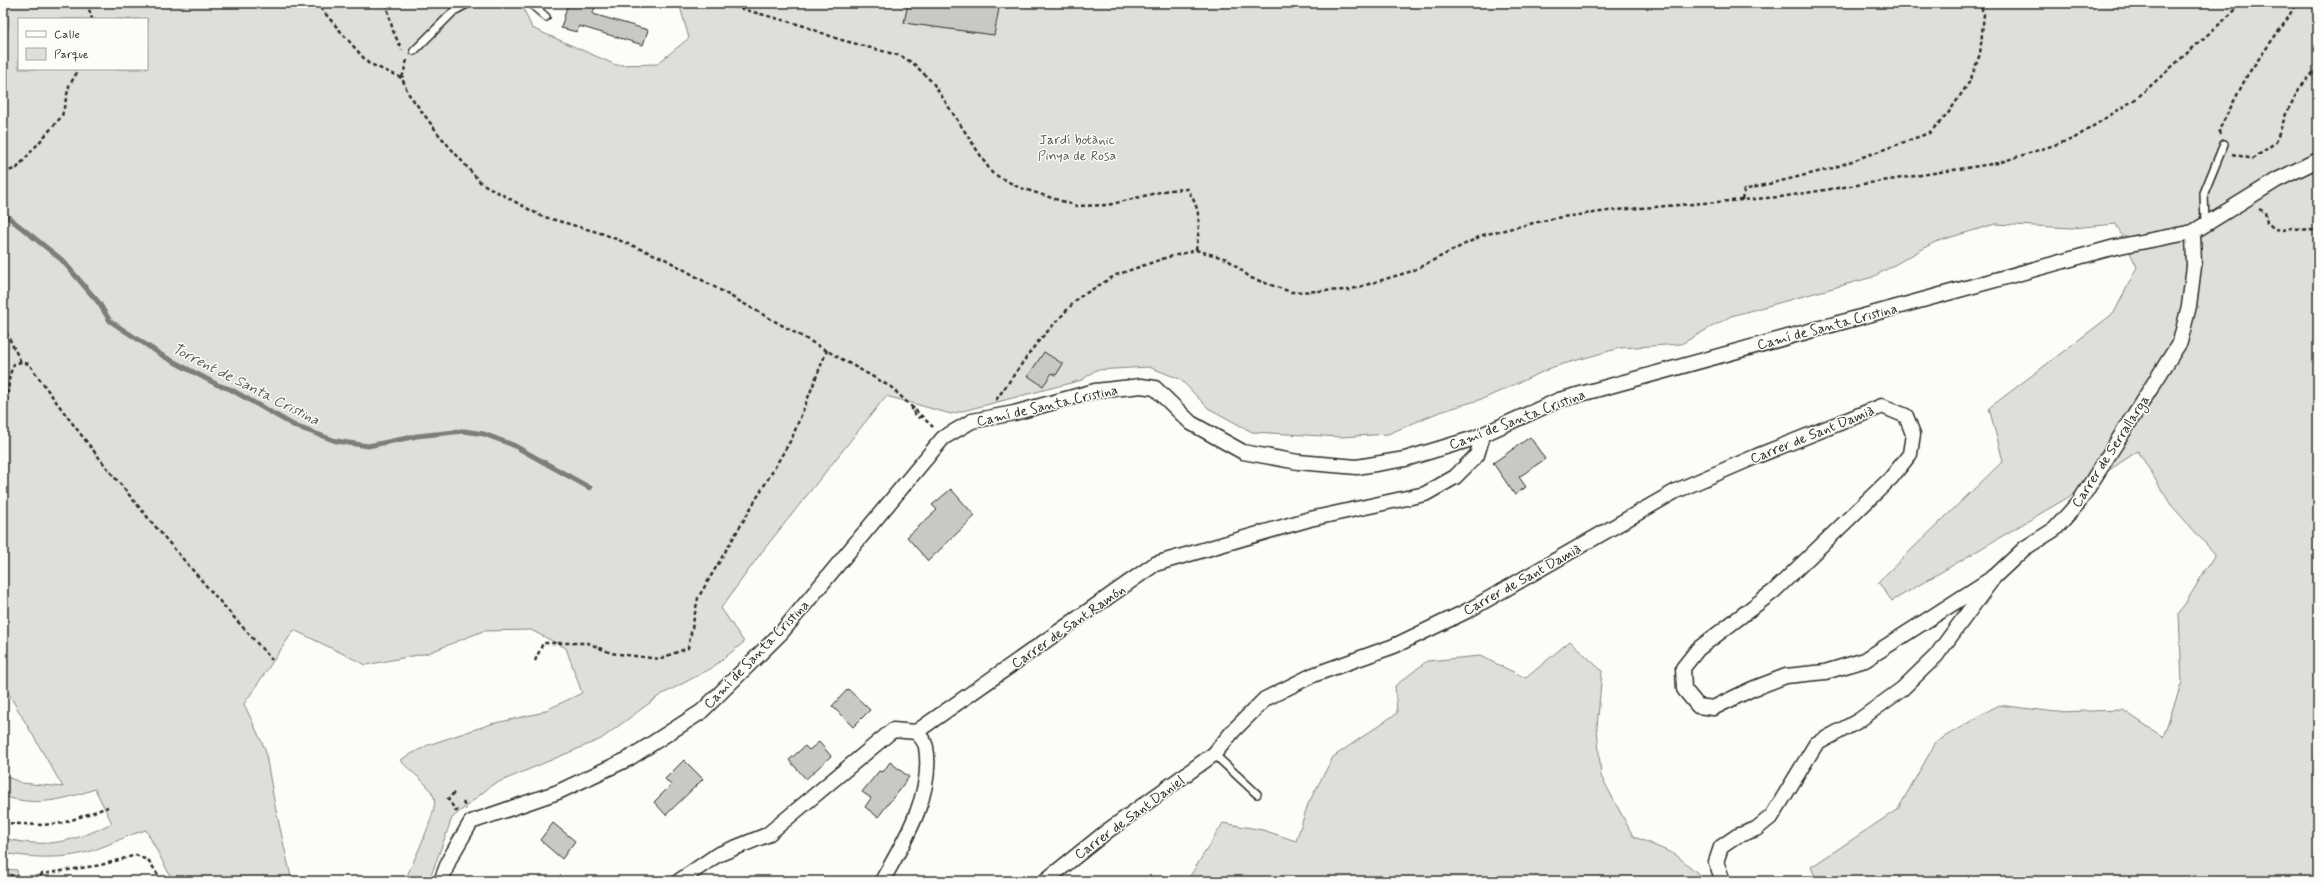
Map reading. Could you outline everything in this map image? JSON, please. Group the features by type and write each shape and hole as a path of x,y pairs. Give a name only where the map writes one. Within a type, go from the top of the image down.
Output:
{"street":[{"name":"Camí de Santa Cristina","path":"441,881 450,858 471,822 558,792 628,759 701,712 781,632 943,438 972,421 1014,413 1095,391 1141,386 1155,388 1191,424 1243,452 1298,462 1357,467 1405,459 1483,435 1559,400 1662,370 2115,247 2199,228 2277,180 2318,160"},
{"name":"Carrer de Serrallarga","path":"1723,881 1716,862 1721,847 1737,836 1756,829 1772,816 1816,744 1858,721 1902,689 1936,656 1994,577 2026,548 2055,529 2079,502 2180,342 2191,290 2199,228"},
{"name":"Carrer de Sant Damià","path":"1214,754 1234,730 1265,699 1313,675 1394,646 1468,610 1676,491 1757,456 1882,406 1906,416 1913,434 1910,454 1891,478 1774,591 1698,648 1683,668 1684,689 1698,706 1713,708 1752,689 1786,676 1826,672 1865,660 1994,577"},
{"name":"Carrer de Sant Ramón","path":"916,732 1155,564 1310,519 1425,494 1455,477 1477,454 1483,435"},
{"path":"678,881 717,855 767,835 893,730 916,732 926,746 926,767 921,803 902,846 882,881"},
{"name":"Carrer de Sant Daniel","path":"1045,881 1106,832 1214,754"}],"lane":[{"path":"414,51 454,11 469,3"},
{"path":"530,3 546,17"},
{"path":"2199,228 2204,193 2224,144"},
{"path":"1214,754 1257,794"}],"path":[{"path":"87,3 92,18"},
{"path":"316,3 368,63 402,78"},
{"path":"386,3 393,31 407,60"},
{"path":"720,3 801,25 838,39 900,56 914,64 933,83 992,173 1018,186 1077,206 1108,205 1168,190 1187,189 1196,202 1200,223 1196,250"},
{"path":"1979,3 1984,14"},
{"path":"1742,200 1744,190 1830,169 1928,133 1947,115 1970,81 1980,54 1984,14 1982,3"},
{"path":"983,419 1036,344 1078,298 1116,275 1165,258 1196,250 1227,259 1251,278 1291,292 1349,290 1412,271 1483,235 1555,218 1616,210 1780,197 1998,163 2073,138 2137,98 2243,3"},
{"path":"2296,3 2288,18 2248,74 2219,130 2227,152 2253,159 2276,142 2286,114 2299,89 2318,67"},
{"path":"414,51 407,60 402,78 408,93 440,136 481,183 541,216 604,234 665,259 891,387 914,407 943,438"},
{"path":"3,173 17,168 62,116 69,86 78,70"},
{"path":"2247,199 2265,212 2267,223 2275,229 2318,231"},
{"path":"3,326 21,362"},
{"path":"535,661 543,643 588,643 611,653 659,659 688,648 698,598 792,438 827,350"},
{"path":"3,436 10,374 14,364 21,362 29,364 71,424 199,578 272,660"},
{"path":"3,502 6,538 3,549"},
{"path":"454,793 448,799 456,811 465,808"},
{"path":"3,823 10,825 63,823 108,807"},
{"path":"3,877 10,875 34,881 42,874 101,865 136,855 149,861 162,881"}],"green space":[{"name":"Jardí botànic Pinya de Rosa","path":"3,3 521,3 532,28 616,65 657,64 689,38 679,3 2318,3 2318,881 1817,881 1811,867 1898,809 1936,742 1998,705 2056,712 2123,710 2163,737 2182,682 2179,614 2215,554 2171,505 2138,451 2067,498 1892,601 1878,582 2003,461 1989,408 2114,313 2137,267 2116,224 2072,228 1995,224 1935,242 1873,277 1731,316 1681,344 1620,348 1553,367 1485,398 1437,413 1388,434 1341,437 1252,432 1208,408 1180,379 1149,367 1096,370 1082,380 951,414 886,396 761,553 721,608 744,642 712,668 659,696 601,739 492,785 452,818 429,881 405,881 429,826 434,797 428,787 400,760 428,745 491,724 540,713 582,693 566,648 531,630 483,631 428,653 366,665 294,630 244,704 265,749 275,806 292,881 173,881 146,830 132,834 94,850 61,857 37,857 3,853 3,838 33,843 59,842 85,835 112,823 95,789 61,799 38,802 3,796 3,775 22,783 63,787 3,684 3,47 9,25 8,13"},
{"path":"1570,641 1602,671 1597,728 1601,776 1633,836 1676,855 1707,881 1187,881 1223,823 1263,830 1296,841 1308,804 1333,757 1397,713 1395,686 1427,661 1480,656 1526,678"},
{"path":"3,869 17,870 18,881 3,881"}],"building":[{"path":"568,3 596,3 593,14 648,30 643,45 579,26 577,32 561,28"},
{"path":"908,3 1000,3 994,35 904,23"},
{"path":"1044,352 1063,364 1056,375 1052,373 1043,386 1028,376"},
{"path":"1530,437 1545,459 1519,477 1526,487 1515,495 1493,463"},
{"path":"951,489 975,516 928,561 907,537 937,510 932,505"},
{"path":"848,689 870,710 853,727 832,706"},
{"path":"819,742 831,756 806,779 789,760 805,746 809,750"},
{"path":"684,760 703,779 666,815 654,802 671,785 665,779"},
{"path":"890,762 909,777 878,817 865,807 871,798 862,792 879,771 883,772"},
{"path":"553,823 575,841 562,859 540,840"}],"waterway":[{"name":"Torrent de Santa Cristina","path":"3,213 62,260 99,303 110,321 163,356 218,385 230,389 295,426 336,441 368,446 417,436 464,431 484,434 513,445 590,488"}]}
